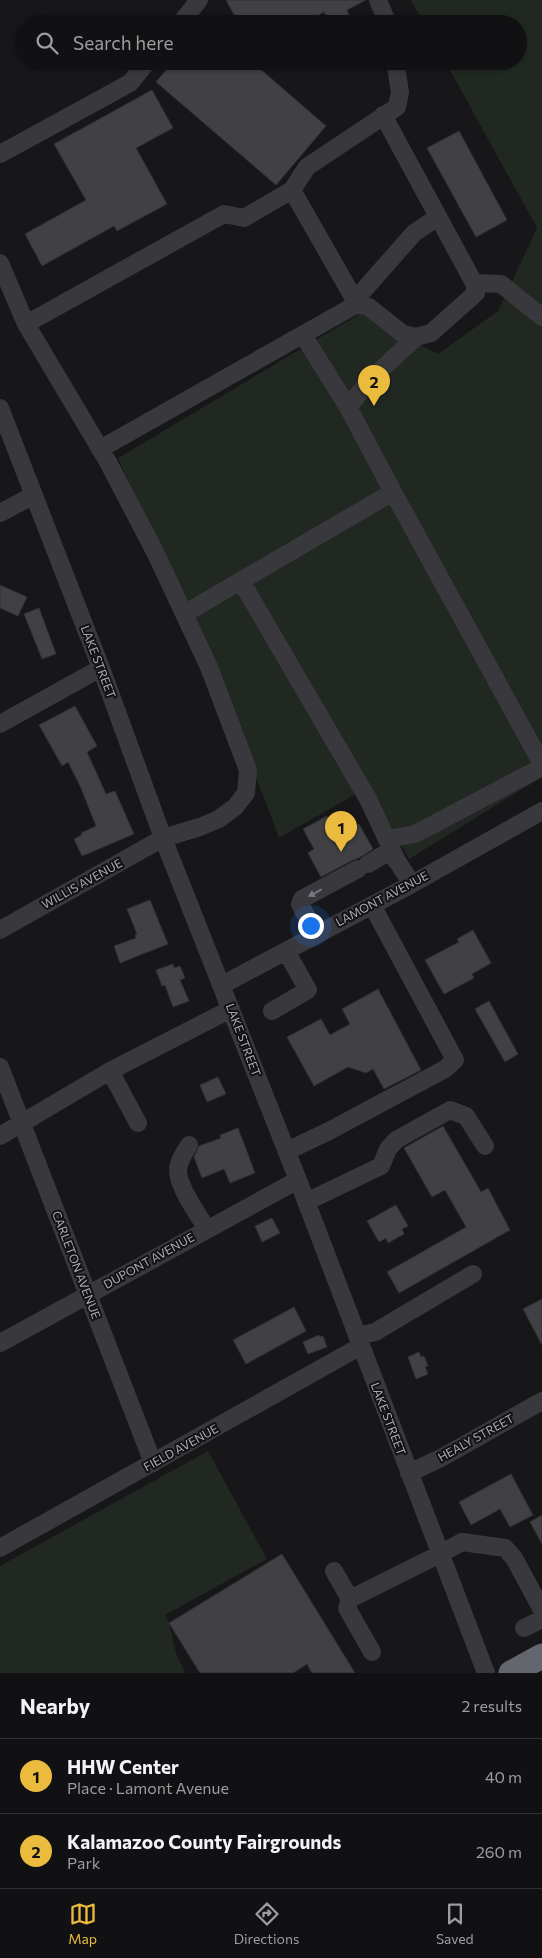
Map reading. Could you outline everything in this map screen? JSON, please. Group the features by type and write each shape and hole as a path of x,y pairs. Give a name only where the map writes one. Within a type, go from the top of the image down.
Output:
{"highway":[{"path":"511,1673 542,1656"}],"street":[{"path":"187,15 198,0"},
{"path":"378,0 384,15"},
{"path":"0,154 130,83 141,70"},
{"path":"26,324 224,214 244,218 292,190 307,167 397,107 400,92 396,70"},
{"path":"348,407 374,375 416,337 431,333 476,293 474,283 384,115"},
{"path":"292,190 356,302 369,307 403,334 416,337"},
{"path":"100,449 303,335 356,302 414,233 438,217"},
{"name":"WILLIS AVENUE","path":"0,263 26,324 100,449 155,552 209,666 248,770 246,793 235,807 219,819 200,828 163,838 0,930"},
{"path":"474,283 501,284 542,317"},
{"path":"303,335 348,407 542,766 415,834 387,839"},
{"name":"LAKE STREET","path":"0,408 101,668 163,838 287,1151 486,1673"},
{"path":"184,614 393,492"},
{"path":"0,513 34,495"},
{"path":"241,581 368,799 397,861 412,884"},
{"path":"0,724 101,668"},
{"name":"LAMONT AVENUE","path":"222,985 412,884 542,811"},
{"path":"316,935 300,904 302,899 388,852 397,861"},
{"path":"287,1151 437,1074 455,1060 372,905"},
{"path":"272,1011 308,990 286,951"},
{"path":"0,1136 110,1071 231,1009"},
{"name":"CARLETON AVENUE","path":"0,1067 153,1463"},
{"path":"110,1071 138,1123"},
{"path":"306,1202 381,1166 388,1149 396,1140 450,1110 466,1116 485,1146"},
{"path":"189,1145 181,1159 179,1178 207,1229"},
{"name":"DUPONT AVENUE","path":"0,1343 298,1180"},
{"name":"FIELD AVENUE","path":"0,1548 153,1463 473,1274"},
{"name":"HEALY STREET","path":"409,1474 542,1401"},
{"path":"372,1652 347,1608 350,1599 462,1542 505,1548 514,1558 542,1610"},
{"path":"334,1571 350,1599"},
{"path":"524,1628 542,1619"}],"shaded area":[{"path":"411,0 542,0 542,777 409,859 368,787 279,838 263,795 118,458 361,313 438,354 498,311 537,228 450,70 527,70 527,15 419,15"},
{"path":"208,1451 267,1559 165,1615 169,1623 176,1653 185,1673 0,1673 0,1566"}],"building":[{"path":"226,0 366,0 347,10 349,15 326,15 324,12 318,15 234,15"},
{"path":"166,70 261,70 326,126 276,185 156,82"},
{"path":"152,90 173,128 136,148 167,204 117,231 114,226 42,266 25,234 86,200 54,144"},
{"path":"459,131 507,220 476,237 427,148"},
{"path":"0,585 27,597 18,616 0,608"},
{"path":"39,608 56,654 42,659 24,614"},
{"path":"75,706 97,746 87,752 106,794 115,791 134,834 82,856 74,839 82,835 81,833 96,826 68,762 62,766 39,725"},
{"path":"327,816 338,836 359,824 373,849 321,877 308,853 314,849 303,829"},
{"path":"150,900 168,944 120,963 114,946 136,938 135,935 137,934 127,909"},
{"path":"473,930 491,963 472,974 474,978 444,994 425,960 459,942 457,939"},
{"path":"173,964 174,968 180,966 185,978 180,980 189,1001 173,1007 165,985 162,986 156,970"},
{"path":"378,989 421,1070 384,1089 373,1069 366,1073 348,1067 314,1086 287,1037 321,1019 330,1035 350,1024 342,1009"},
{"path":"489,1001 518,1054 505,1062 475,1009"},
{"path":"218,1077 226,1094 207,1102 200,1085"},
{"path":"443,1126 481,1192 488,1188 510,1230 399,1293 387,1272 466,1227 445,1190 432,1197 404,1148"},
{"path":"238,1128 255,1173 230,1183 224,1169 202,1178 194,1157 199,1146 221,1138 220,1135"},
{"path":"396,1205 408,1226 402,1229 404,1234 388,1243 386,1238 379,1242 367,1221"},
{"path":"272,1218 280,1233 262,1242 255,1226"},
{"path":"542,1299 542,1345 523,1309"},
{"path":"294,1307 306,1331 246,1364 233,1340"},
{"path":"319,1335 320,1337 323,1336 327,1347 308,1354 303,1342"},
{"path":"419,1352 421,1357 424,1356 428,1366 425,1367 428,1374 416,1379 408,1357"},
{"path":"511,1474 533,1515 510,1527 500,1509 471,1525 459,1502"},
{"path":"542,1515 542,1544 530,1522"},
{"path":"282,1554 355,1673 312,1673 307,1664 293,1673 200,1673 169,1623"}],"place":[{"name":"Kalamazoo County Fairgrounds","path":"374,406"},
{"name":"HHW Center","path":"341,852"}]}
